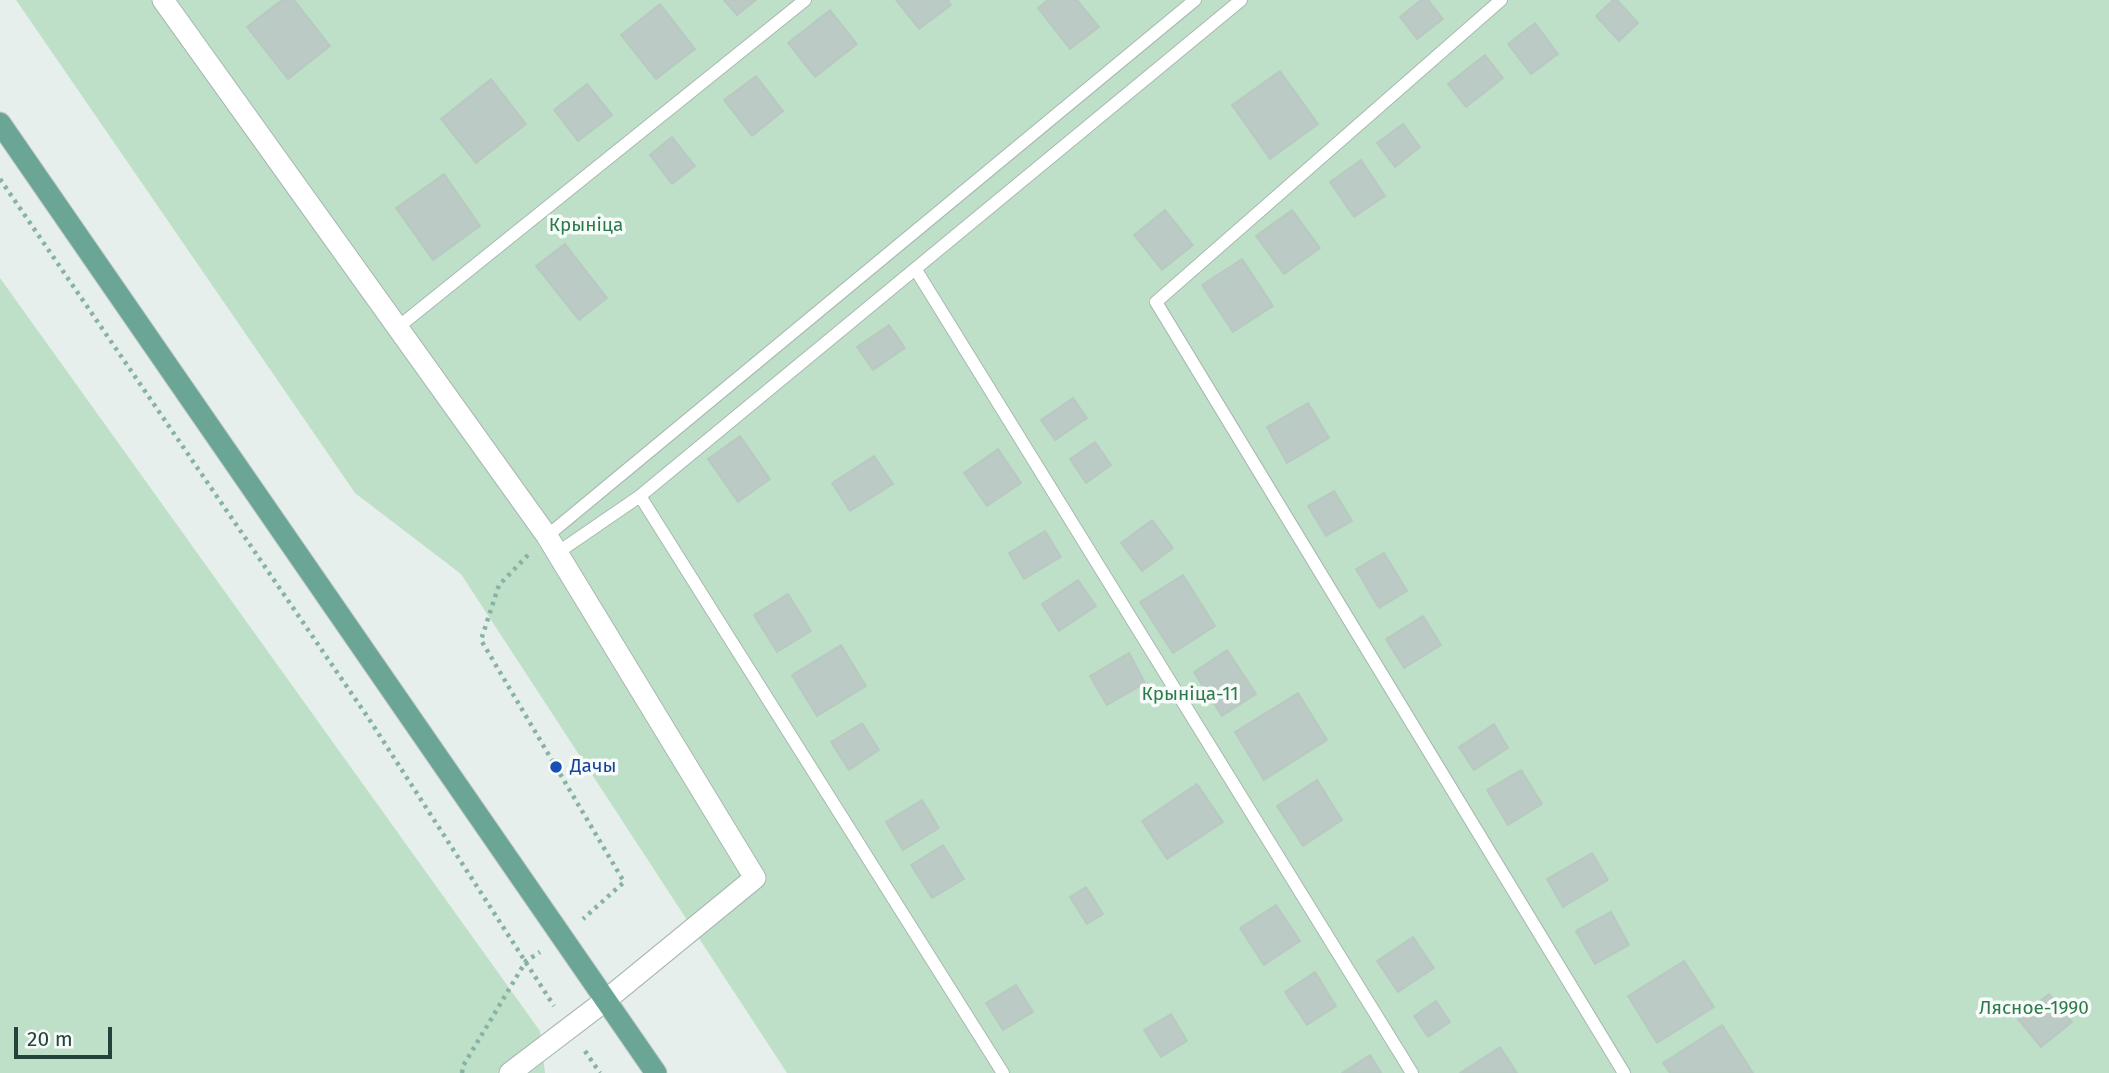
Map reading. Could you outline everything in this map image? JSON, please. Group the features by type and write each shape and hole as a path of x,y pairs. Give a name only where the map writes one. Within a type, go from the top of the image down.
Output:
{"main road":[{"path":"0,123 656,1073"}],"street":[{"path":"163,0 552,544 755,878 606,1000 510,1073"}],"lane":[{"path":"397,328 805,0"},
{"path":"552,544 1195,0"},
{"path":"552,544 640,496 1241,0"},
{"path":"1501,0 1156,302 1624,1073"},
{"path":"916,270 1412,1073"},
{"path":"640,496 1003,1073"}],"path":[{"path":"0,179 369,719 600,1073"},
{"path":"552,544 499,585 481,640 556,767"}],"green space":[{"path":"16,0 2109,0 2109,1073 787,1073 461,574 355,493"},
{"path":"0,278 540,1031 545,1073 0,1073"}],"building":[{"path":"282,0 294,0 330,46 288,79 247,27"},
{"path":"724,0 756,0 737,15"},
{"path":"896,0 948,0 951,5 919,29"},
{"path":"1048,0 1077,0 1099,27 1070,49 1038,8"},
{"path":"1421,0 1428,0 1443,19 1417,39 1400,17"},
{"path":"1613,0 1617,0 1638,23 1619,41 1596,16"},
{"path":"660,4 695,49 656,79 621,35"},
{"path":"830,10 857,44 815,77 788,43"},
{"path":"1535,23 1558,54 1531,74 1508,44"},
{"path":"1485,55 1503,78 1466,107 1448,84"},
{"path":"1280,71 1318,124 1270,159 1232,105"},
{"path":"756,76 783,111 752,136 724,100"},
{"path":"491,79 526,124 476,163 441,119"},
{"path":"587,84 612,115 578,141 554,110"},
{"path":"1403,124 1420,147 1395,167 1377,143"},
{"path":"672,137 695,166 672,184 650,155"},
{"path":"1361,160 1385,196 1354,217 1330,182"},
{"path":"444,174 480,226 433,260 396,208"},
{"path":"1165,210 1193,245 1162,270 1134,235"},
{"path":"1292,210 1320,248 1284,274 1256,236"},
{"path":"565,244 607,298 579,320 536,266"},
{"path":"1242,259 1273,306 1233,332 1202,285"},
{"path":"889,325 905,348 873,370 857,347"},
{"path":"1073,398 1087,418 1055,440 1041,420"},
{"path":"1308,403 1329,438 1287,463 1267,427"},
{"path":"740,436 770,479 738,502 708,459"},
{"path":"1095,442 1111,465 1086,483 1070,459"},
{"path":"998,449 1021,483 987,506 964,473"},
{"path":"874,456 893,484 850,511 832,483"},
{"path":"1334,491 1352,521 1326,536 1308,506"},
{"path":"1152,520 1173,548 1142,571 1121,543"},
{"path":"1045,531 1061,557 1024,579 1009,553"},
{"path":"1384,553 1407,591 1379,608 1356,569"},
{"path":"1183,575 1215,626 1173,653 1140,602"},
{"path":"1078,580 1096,606 1059,631 1042,604"},
{"path":"788,594 811,631 777,652 754,615"},
{"path":"1423,616 1441,645 1404,668 1386,639"},
{"path":"841,645 866,686 817,716 792,675"},
{"path":"1227,650 1256,694 1222,716 1194,672"},
{"path":"1129,653 1145,683 1107,705 1090,676"},
{"path":"1298,693 1327,740 1264,780 1235,732"},
{"path":"862,723 879,750 849,770 831,742"},
{"path":"1494,724 1508,748 1474,770 1459,747"},
{"path":"1521,770 1542,804 1508,825 1487,790"},
{"path":"1317,780 1342,820 1303,846 1277,806"},
{"path":"1197,784 1223,822 1167,859 1142,821"},
{"path":"922,800 939,828 903,850 886,822"},
{"path":"943,845 964,879 932,898 911,865"},
{"path":"1592,853 1608,880 1563,907 1547,879"},
{"path":"1086,887 1103,914 1087,924 1070,897"},
{"path":"1276,905 1300,941 1264,965 1240,928"},
{"path":"1611,912 1629,945 1595,964 1576,931"},
{"path":"1413,937 1434,968 1398,992 1377,961"},
{"path":"1684,961 1714,1007 1657,1043 1628,996"},
{"path":"1315,972 1336,1006 1307,1025 1285,992"},
{"path":"1016,985 1033,1012 1003,1030 986,1003"},
{"path":"2049,994 2072,1022 2041,1047 2018,1019"},
{"path":"1436,1001 1450,1022 1428,1037 1414,1016"},
{"path":"1171,1014 1187,1041 1161,1057 1144,1030"},
{"path":"1722,1025 1753,1073 1670,1073 1663,1063"},
{"path":"1500,1047 1517,1073 1460,1073"},
{"path":"1370,1055 1381,1073 1342,1073"}],"place":[{"name":"Дачы","path":"556,767"}],"park label":[{"name":"Крыніца","path":"586,226"},
{"name":"Крыніца-11","path":"1190,695"},
{"name":"Лясное-1990","path":"2034,1009"}]}
